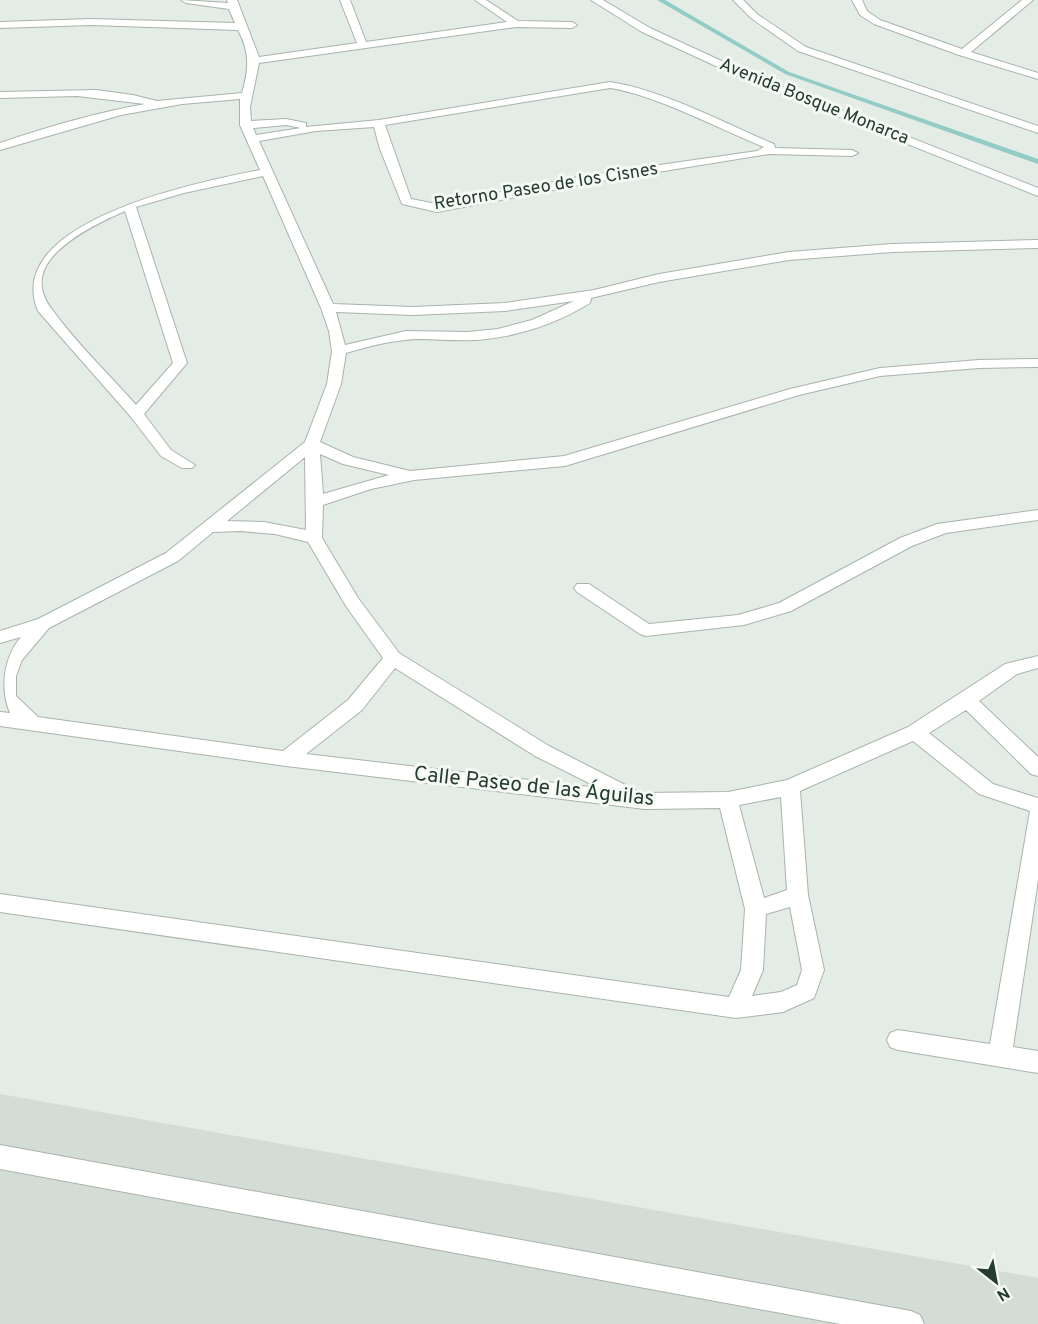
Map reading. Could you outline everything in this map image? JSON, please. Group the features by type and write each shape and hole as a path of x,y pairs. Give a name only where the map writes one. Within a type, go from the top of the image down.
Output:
{"street":[{"path":"186,0 232,4 245,30 253,55 244,101 246,125 328,308 339,351 334,384 312,444 314,538 352,602 393,658 542,751 645,801"},
{"path":"345,0 363,47"},
{"path":"480,0 516,24"},
{"name":"Avenida Bosque Monarca","path":"596,0 646,30 748,77 1038,192"},
{"path":"738,0 754,16 802,49 1038,130"},
{"path":"857,0 863,13 877,22 963,53 1038,76"},
{"path":"963,53 1028,0"},
{"path":"0,19 24,24"},
{"path":"0,25 91,22 245,30"},
{"path":"253,55 311,53 363,47 516,24 572,25"},
{"path":"251,139 316,128 379,123 610,85 634,91 733,130 770,146 768,151"},
{"path":"0,95 112,94 160,104"},
{"path":"0,147 99,116 160,104 186,102 213,106 244,101"},
{"path":"246,125 286,122 316,128"},
{"name":"Retorno Paseo de los Cisnes","path":"379,123 386,149 406,201 437,208 590,179 768,151 852,153"},
{"path":"187,465 166,453 136,414 44,308 34,281 46,257 65,239 130,206 184,189 268,177"},
{"path":"130,206 180,363 136,414"},
{"path":"328,308 413,311 505,307 594,294 659,278 789,256 892,248 1038,244"},
{"path":"339,351 371,341 415,335 486,335 520,328 559,314 594,294"},
{"path":"413,311 415,335"},
{"path":"315,502 368,485 414,475 565,461 795,392 880,372 979,364 1038,363"},
{"path":"312,444 348,461 414,475"},
{"path":"0,638 44,622 172,557 312,444"},
{"path":"583,588 646,630 738,621 785,607 906,542 943,528 1038,515"},
{"path":"213,526 251,524 279,527 314,538"},
{"path":"33,724 8,698 3,686 2,674 6,662 44,622"},
{"path":"286,759 355,705 393,658"},
{"name":"Calle Paseo de las Águilas","path":"0,719 286,759 645,801 728,800 790,787 915,732 968,700 1011,669 1038,662"},
{"path":"968,700 1038,769"},
{"path":"915,732 986,789 1038,806"},
{"path":"0,903 736,1008 783,1002 806,991 813,970 798,895 790,787"},
{"path":"728,800 756,909 752,970 736,1008"},
{"path":"1000,1056 1038,814"},
{"path":"756,909 798,895"},
{"path":"898,1041 1038,1062"},
{"path":"0,1156 910,1324"}],"shaded area":[{"path":"0,1094 1038,1278 1038,1324 0,1324"}],"waterway":[{"path":"660,0 787,73 1038,162"}]}
